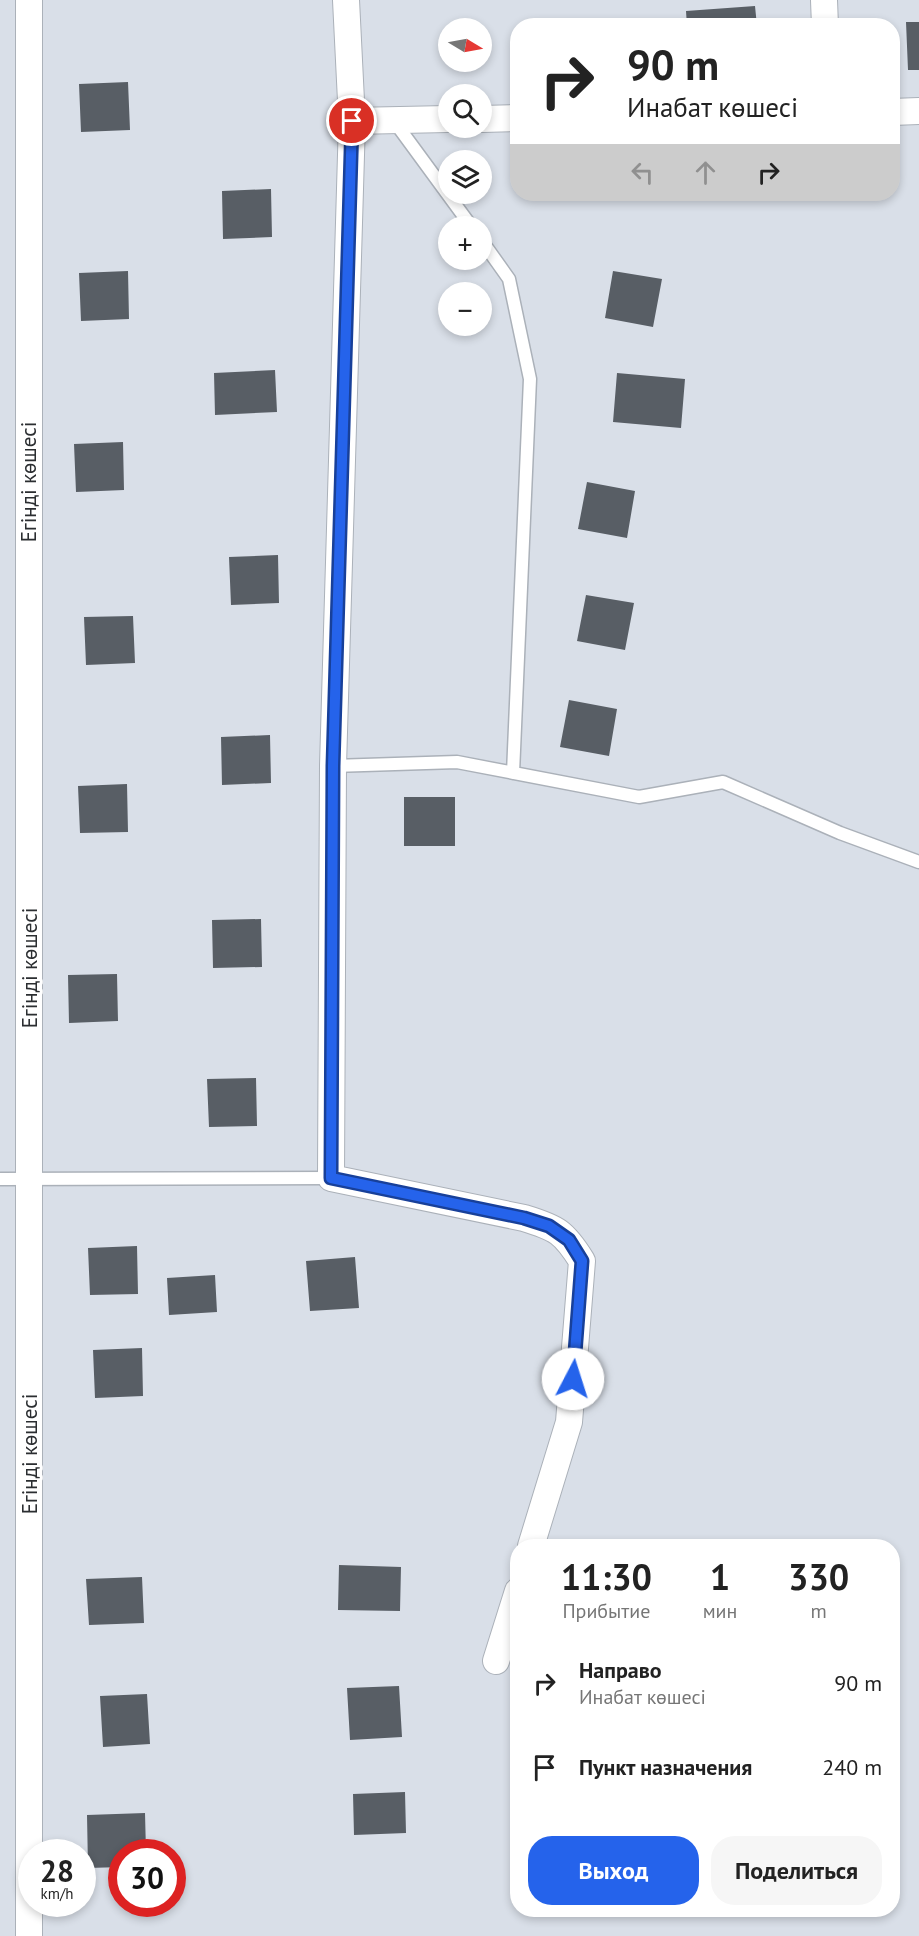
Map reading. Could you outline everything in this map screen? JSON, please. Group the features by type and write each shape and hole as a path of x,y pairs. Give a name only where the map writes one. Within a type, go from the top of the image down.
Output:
{"street":[{"name":"Егінді көшесі","path":"29,0 29,1936"},
{"path":"346,0 352,121 333,766 331,1178 524,1218 549,1226 569,1240 582,1261 569,1422 533,1539"},
{"path":"824,0 825,18"},
{"path":"900,112 919,111"},
{"path":"492,119 510,118"},
{"path":"352,121 438,119"},
{"path":"496,1661 510,1616"}],"lane":[{"path":"393,120 464,216"},
{"path":"492,255 509,279 530,379 513,773"},
{"path":"333,766 457,762 639,797 723,782 840,833 919,862"},
{"path":"0,1179 331,1178"}],"building":[{"path":"755,6 756,18 686,18 686,11"},
{"path":"906,22 919,22 919,70 908,70"},
{"path":"128,82 130,130 81,132 79,84"},
{"path":"271,189 272,237 223,239 222,191"},
{"path":"128,271 129,319 81,321 79,273"},
{"path":"613,271 662,279 653,327 605,318"},
{"path":"275,370 277,412 215,415 214,373"},
{"path":"617,373 685,379 681,428 613,422"},
{"path":"123,442 124,490 76,492 74,444"},
{"path":"587,482 635,491 627,538 578,529"},
{"path":"278,555 279,603 231,605 229,557"},
{"path":"586,595 634,603 625,650 577,641"},
{"path":"133,616 135,663 86,665 84,617"},
{"path":"569,700 617,709 609,756 560,747"},
{"path":"270,735 271,783 222,785 221,737"},
{"path":"127,784 128,832 80,833 78,786"},
{"path":"404,797 455,797 455,846 404,846"},
{"path":"261,919 262,967 213,968 212,920"},
{"path":"117,974 118,1021 69,1023 68,975"},
{"path":"256,1078 257,1126 209,1127 207,1079"},
{"path":"137,1246 138,1294 90,1295 88,1248"},
{"path":"355,1257 359,1308 310,1311 306,1261"},
{"path":"215,1275 217,1312 169,1315 167,1278"},
{"path":"142,1348 143,1396 95,1398 93,1350"},
{"path":"339,1565 401,1567 400,1611 338,1610"},
{"path":"142,1577 144,1623 89,1625 86,1579"},
{"path":"399,1686 402,1737 350,1740 347,1688"},
{"path":"147,1694 150,1744 103,1747 100,1696"},
{"path":"405,1792 406,1833 354,1835 353,1794"},
{"path":"145,1813 146,1839 108,1839 108,1867 96,1868 96,1839 87,1839 87,1815"}],"route":[{"path":"352,121 333,766 331,1178 524,1218 549,1226 569,1240 582,1261 573,1379"}]}
